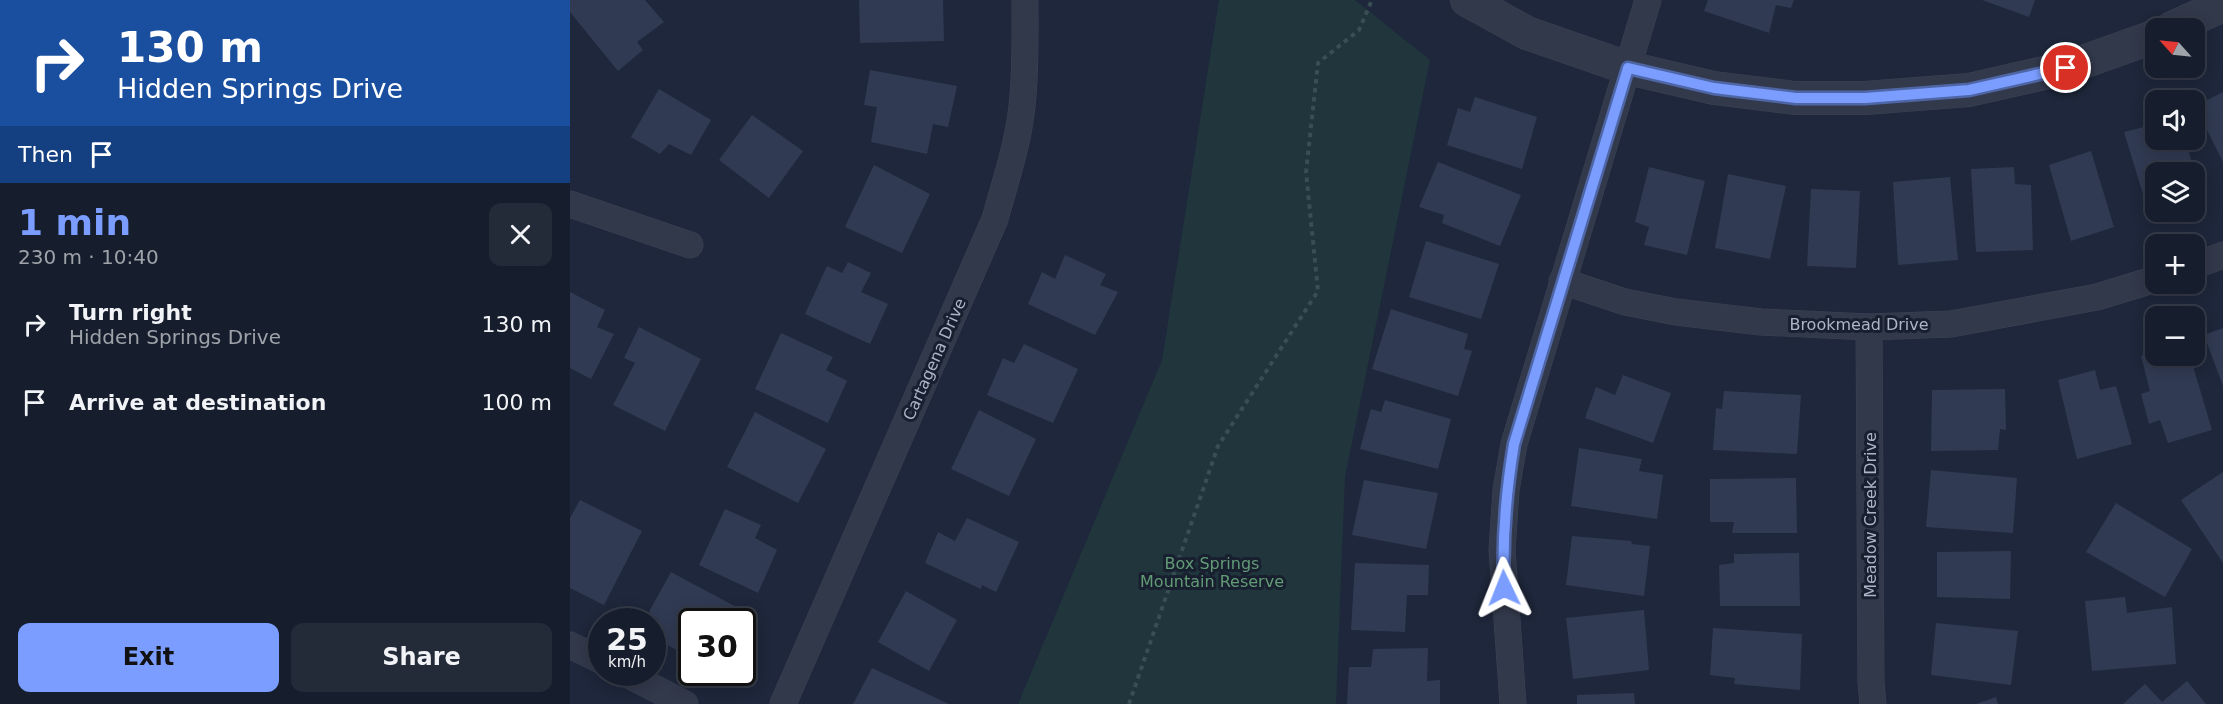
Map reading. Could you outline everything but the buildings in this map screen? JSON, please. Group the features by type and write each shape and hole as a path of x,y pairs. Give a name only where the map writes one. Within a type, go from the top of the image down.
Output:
{"street":[{"name":"Cartagena Drive","path":"783,704 995,219 1014,152 1022,108 1026,59 1025,0"},
{"path":"1467,0 1527,33 1628,68 1714,88 1796,98 1865,98 1969,90 2066,68 2145,40"},
{"path":"1513,704 1502,550 1506,490 1514,444 1648,0"},
{"path":"2194,18 2223,5"},
{"path":"570,204 690,244"},
{"path":"2205,262 2223,255"},
{"name":"Brookmead Drive","path":"1562,281 1625,302 1676,312 1761,322 1869,327 1951,324 2097,297 2145,282"},
{"name":"Meadow Creek Drive","path":"1869,327 1870,682 1873,704"},
{"path":"570,645 588,654"},
{"path":"650,686 685,704"}],"path":[{"path":"1129,704 1218,446 1318,291 1306,172 1318,63 1359,30 1372,0"}],"green space":[{"name":"Box Springs Mountain Reserve","path":"1219,0 1355,0 1430,60 1345,477 1336,704 1018,704 1162,360"}],"route":[{"path":"1504,588 1502,550 1506,490 1514,444 1628,68 1714,88 1796,98 1865,98 1969,90 2066,68"}]}
